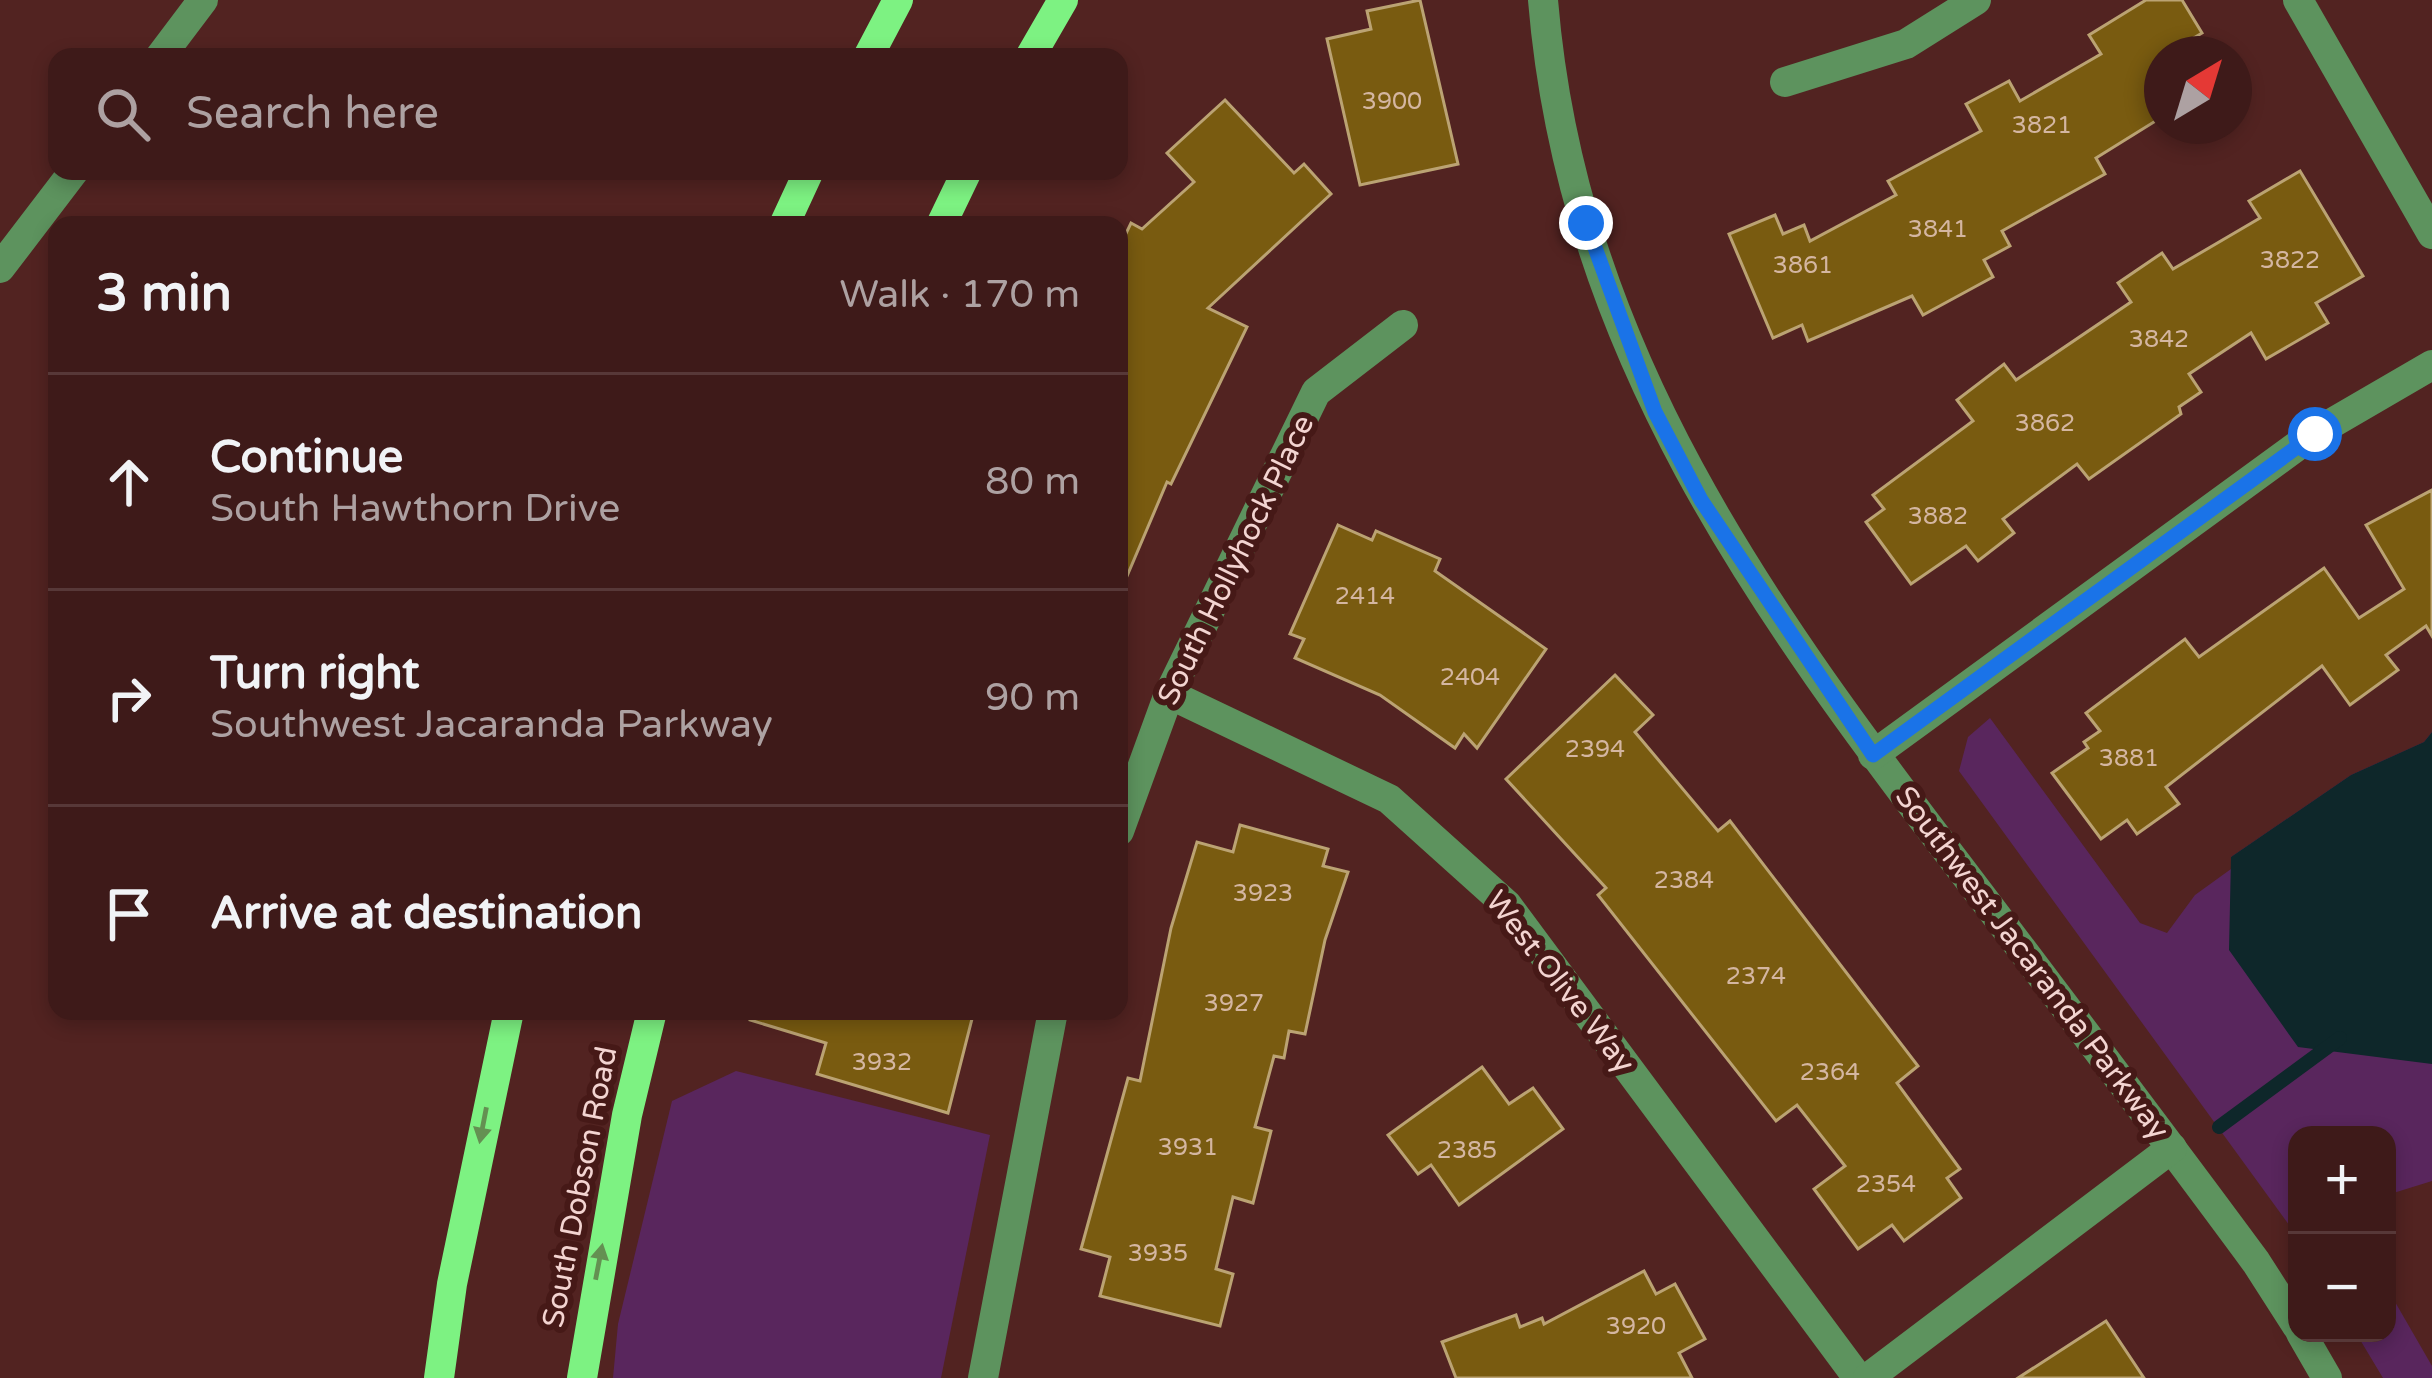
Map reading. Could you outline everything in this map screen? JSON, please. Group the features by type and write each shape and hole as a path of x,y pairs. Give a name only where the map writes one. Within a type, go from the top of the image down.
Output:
{"main road":[{"path":"873,48 898,0"},
{"path":"1035,48 1063,0"},
{"path":"788,216 805,180"},
{"path":"945,216 963,180"},
{"path":"439,1378 452,1285 507,1020"},
{"name":"South Dobson Road","path":"582,1378 627,1115 650,1020"}],"street":[{"path":"167,48 203,0"},
{"name":"Southwest Jacaranda Parkway","path":"1543,0 1560,115 1586,223 1655,412 1750,579 1873,755 2172,1148 2288,1313"},
{"path":"1785,82 1906,44 1976,0"},
{"path":"2298,0 2432,234"},
{"path":"0,268 67,180"},
{"name":"South Hollyhock Place","path":"1128,806 1169,694 1316,392 1403,325"},
{"path":"1873,755 2315,434 2432,365"},
{"name":"West Olive Way","path":"1169,694 1389,799 1508,905 1858,1378"},
{"path":"983,1378 1051,1020"},
{"path":"1868,1378 2172,1148"},
{"name":"Southwest Jacaranda Parkway","path":"2306,1342 2327,1378"}],"shaded area":[{"path":"1990,718 2140,923 2167,933 2195,895 2231,869 2231,857 2351,775 2424,742 2432,732 2432,1181 2396,1192 2396,1126 2288,1126 2288,1224 1959,771 1968,737"},
{"path":"736,1071 990,1135 941,1378 613,1378 618,1324 672,1101"},
{"path":"2396,1304 2432,1366 2432,1378 2383,1378 2361,1342 2396,1342"}],"water":[{"path":"2432,732 2432,1064 2298,1047 2229,950 2231,857 2351,775 2424,742"}],"building":[{"path":"1420,0 1458,164 1360,185 1327,39 1371,29 1367,11"},
{"path":"2146,0 2182,0 2202,33 2144,36 2144,128 2096,158 2105,174 2002,231 2010,246 1984,260 1993,277 1923,315 1912,296 1808,341 1802,325 1773,338 1729,234 1775,215 1783,234 1804,225 1810,241 1896,195 1888,181 1981,131 1966,104 2009,81 2020,101 2101,54 2089,35"},
{"path":"1225,100 1294,173 1304,164 1331,194 1208,308 1247,327 1171,484 1167,482 1128,574 1128,229 1131,223 1142,229 1194,182 1167,153"},
{"path":"2300,171 2363,276 2316,303 2328,323 2266,359 2251,333 2189,374 2201,392 2179,407 2181,414 2089,479 2077,464 2003,519 2014,533 1978,561 1966,546 1911,584 1866,522 1884,509 1873,495 1973,421 1957,400 2004,364 2016,380 2131,302 2118,283 2162,253 2173,269 2260,218 2249,201"},
{"path":"2432,490 2432,636 2426,626 2386,655 2398,670 2350,705 2322,666 2166,787 2179,804 2137,834 2127,820 2101,839 2052,773 2088,748 2084,742 2100,731 2086,713 2185,639 2199,657 2324,568 2359,618 2404,589 2366,525"},
{"path":"1338,525 1372,540 1376,531 1440,559 1435,571 1546,649 1477,748 1464,734 1455,748 1380,695 1295,658 1304,639 1290,634"},
{"path":"1615,675 1653,715 1635,732 1718,831 1730,821 1918,1066 1897,1083 1960,1169 1947,1178 1961,1198 1904,1241 1892,1225 1858,1249 1814,1189 1845,1166 1797,1105 1776,1121 1598,895 1606,888 1506,779"},
{"path":"1240,825 1328,849 1323,866 1348,872 1325,940 1305,1034 1289,1031 1284,1058 1274,1056 1255,1127 1271,1131 1253,1203 1233,1197 1216,1269 1233,1274 1220,1326 1100,1296 1110,1257 1081,1249 1128,1078 1140,1081 1171,928 1197,842 1233,852"},
{"path":"750,1020 972,1020 948,1113 817,1074 826,1043"},
{"path":"1482,1067 1509,1104 1533,1088 1563,1129 1459,1205 1431,1165 1418,1174 1388,1135"},
{"path":"1644,1271 1656,1294 1675,1284 1705,1339 1679,1353 1692,1378 1456,1378 1442,1342 1516,1315 1520,1327 1542,1318 1544,1324"},
{"path":"2106,1321 2144,1378 2018,1378"}],"waterway":[{"path":"2219,1127 2340,1038"}],"route":[{"path":"1586,223 1655,412 1701,500 1873,755 2315,434"}]}
